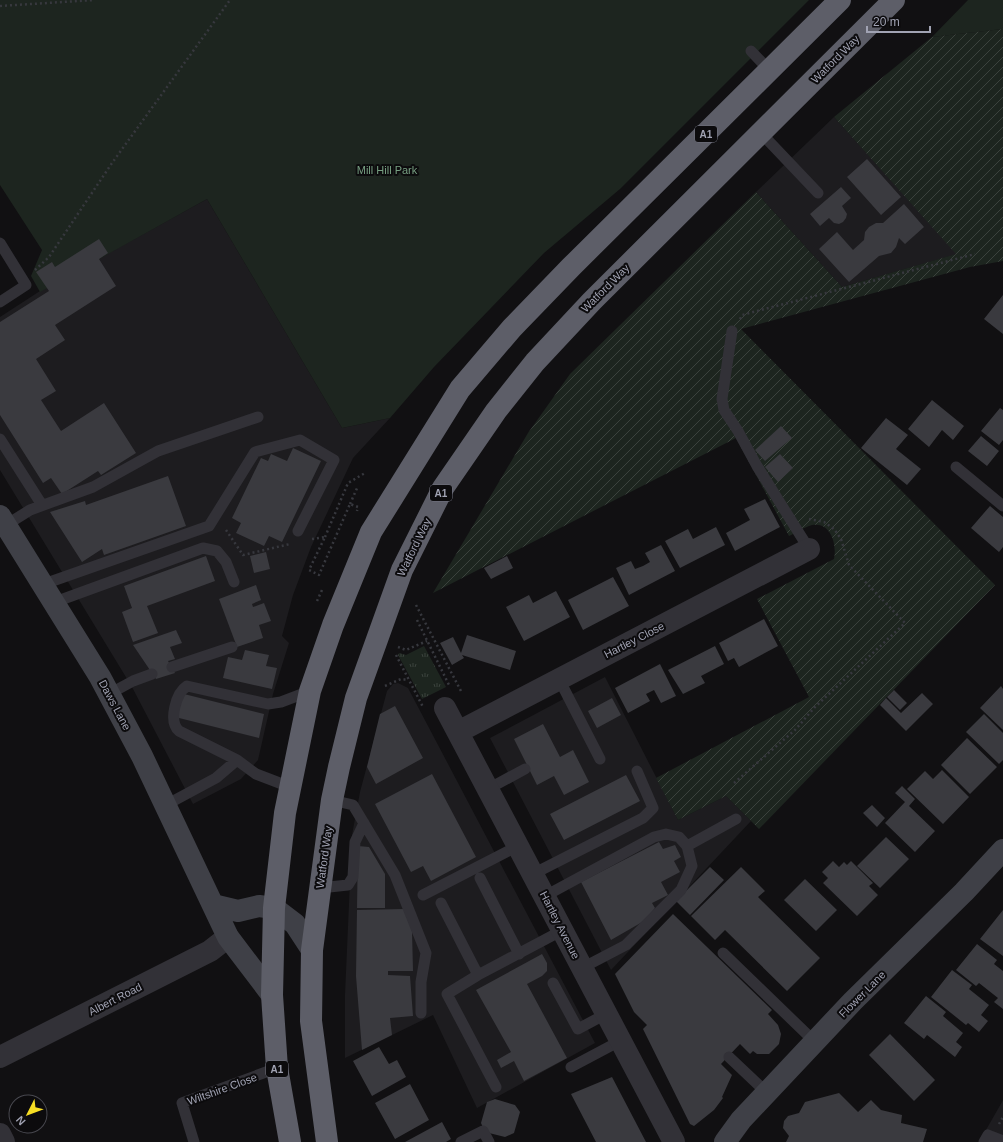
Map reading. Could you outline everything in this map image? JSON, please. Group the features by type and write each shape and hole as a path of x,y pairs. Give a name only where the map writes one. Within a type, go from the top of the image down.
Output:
{"highway":[{"name":"A1","path":"290,1142 277,1068 272,995 274,908 290,787 310,691 333,625 371,532 460,389 512,328 571,267 840,0"},
{"name":"Watford Way","path":"327,1142 311,1021 312,950 320,888 338,767 356,698 402,570 443,488 496,411 535,362 592,301 894,0"}],"main road":[{"name":"Daws Lane","path":"3,520 49,593 109,694 142,756 164,806 228,937 272,995"},
{"name":"Flower Lane","path":"726,1142 741,1120 815,1042 1000,858"},
{"path":"213,905 238,911 259,906 274,908 294,924 312,950"}],"street":[{"name":"Hartley Close","path":"458,732 809,549"},
{"name":"Hartley Avenue","path":"440,700 534,874 674,1142"},
{"name":"Albert Road","path":"0,1057 210,951 228,937"},
{"path":"0,1134 4,1142"}],"lane":[{"path":"750,51 770,71"},
{"path":"761,133 818,193"},
{"path":"0,243 26,285 0,302"},
{"path":"732,331 722,399 724,410 809,549"},
{"path":"3,520 93,487 158,451 258,417"},
{"path":"0,439 42,505"},
{"path":"49,593 208,526 255,452 300,440 334,460 298,530"},
{"path":"956,466 1003,506"},
{"path":"49,593 203,548 217,551 226,562 234,582"},
{"path":"172,667 232,646"},
{"path":"109,694 133,681 152,674"},
{"path":"559,679 600,759"},
{"path":"290,787 256,774 237,760 175,727 173,721 179,694 182,689 187,686 268,704 281,702 310,691"},
{"path":"164,806 216,778 237,760"},
{"path":"488,789 524,769"},
{"path":"534,874 643,818 653,808 637,771"},
{"path":"332,800 353,805 395,875 426,953 421,982 421,1013"},
{"path":"687,846 736,819"},
{"path":"320,888 348,885 353,877 356,842 364,823"},
{"path":"545,896 654,837 666,834 679,837 687,846 692,866 681,890 626,945 582,968"},
{"path":"423,895 518,846"},
{"path":"480,878 519,954"},
{"path":"441,903 478,975"},
{"path":"496,1087 447,994 478,975 562,930"},
{"path":"723,952 815,1042"},
{"path":"553,983 578,1029 606,1014"},
{"path":"571,1066 620,1041"},
{"path":"729,1057 767,1093"},
{"name":"Wiltshire Close","path":"194,1142 182,1103 277,1068"},
{"path":"460,1142 483,1130 489,1142"},
{"path":"984,1142 988,1135 1003,1141"}],"path":[{"path":"0,6 94,0"},
{"path":"31,274 49,257 112,163 230,0"},
{"path":"732,331 742,315 976,254"},
{"path":"325,537 348,483 365,473"},
{"path":"319,575 358,486"},
{"path":"350,504 358,507 355,514"},
{"path":"734,783 795,730 815,707 905,623 849,565 841,539 834,529 824,522 808,519 794,523"},
{"path":"416,605 462,694"},
{"path":"396,655 422,705 440,700 452,689 417,620"},
{"path":"398,647 406,650 427,641"},
{"path":"385,686 400,679 409,680"}],"shaded area":[{"path":"834,117 957,254 842,287 756,192"},
{"path":"207,199 342,428 390,418 353,458 311,547 293,595 282,636 289,643 273,694 258,760 241,779 193,804 132,687 0,470 0,317 40,291"},
{"path":"605,677 678,820 726,796 751,821 611,970 490,738"},
{"path":"398,683 408,688 595,1043 477,1108 433,1015 345,1058 345,995 352,835 360,792 387,691 393,684"},
{"path":"1003,1100 1003,1142 979,1142 1002,1102"}],"green space":[{"name":"Mill Hill Park","path":"0,0 809,0 620,189 544,253 434,367 390,418 342,428 207,199 40,292 31,276 42,250 0,185"},
{"path":"968,0 1003,0 1003,29 932,37"},
{"path":"1003,29 1003,261 970,267 741,329 995,585 759,829 726,796 678,820 656,778 809,697 757,599 834,559 835,553 831,535 828,530 819,525 806,527 789,536 736,438 433,593 528,433 570,374 756,192 842,287 956,254 834,117 932,37"},
{"path":"424,646 446,687 422,699 398,655 399,653 406,655"}],"building":[{"path":"867,159 901,197 881,215 847,177"},
{"path":"841,187 851,198 842,206 847,214 846,218 839,224 834,223 829,218 820,226 810,214"},
{"path":"904,204 924,227 905,244 899,238 896,247 891,253 879,256 849,282 819,249 837,232 853,250 864,240 865,232 869,227 876,223 883,223"},
{"path":"99,239 108,253 99,259 116,286 55,325 65,340 36,359 56,391 41,400 61,431 104,403 136,453 101,475 98,471 62,494 51,478 43,483 0,415 0,322 49,291 36,272 52,262 55,267"},
{"path":"1003,295 1003,334 984,319"},
{"path":"932,400 964,426 953,440 942,430 929,447 908,429"},
{"path":"1000,408 1003,410 1003,440 999,445 981,431"},
{"path":"886,418 908,435 896,449 921,469 907,485 861,448"},
{"path":"781,426 792,438 765,461 755,450"},
{"path":"981,436 999,451 987,466 968,451"},
{"path":"293,448 321,461 282,542 269,536 264,546 236,533 241,523 232,518 261,458 268,461 271,454 287,461"},
{"path":"780,454 793,468 778,482 765,467"},
{"path":"168,476 186,526 104,555 102,549 82,562 50,512 85,501 86,505"},
{"path":"765,499 780,527 735,551 726,533 750,520 744,509"},
{"path":"990,506 1003,517 1003,547 999,552 971,528"},
{"path":"716,527 725,545 680,568 665,541 688,529 693,539"},
{"path":"661,545 675,571 629,595 616,568 631,561 635,569 643,566 650,562 645,553"},
{"path":"266,552 270,569 254,573 250,556"},
{"path":"206,556 215,581 147,606 158,633 133,642 122,612 132,608 124,586"},
{"path":"507,556 513,568 491,579 484,568"},
{"path":"613,577 629,606 583,630 568,600"},
{"path":"256,585 261,600 252,604 253,607 264,603 271,621 259,625 263,638 237,647 219,599"},
{"path":"556,591 570,617 524,641 506,607 529,595 533,603"},
{"path":"764,619 778,646 739,667 734,658 728,661 719,643"},
{"path":"176,630 182,643 170,647 175,659 168,661 175,673 156,679 133,645"},
{"path":"467,635 516,651 510,670 462,655 464,658 452,665 440,643 453,637 461,653"},
{"path":"715,646 724,664 701,676 705,683 683,694 668,670"},
{"path":"245,650 269,655 266,666 277,668 272,689 223,678 228,657 242,660"},
{"path":"660,664 676,696 661,703 654,690 646,694 650,701 628,713 615,688"},
{"path":"1001,686 1003,689 1003,730 980,708"},
{"path":"894,690 907,703 900,710 887,697"},
{"path":"180,693 264,714 259,738 175,717"},
{"path":"922,693 933,704 906,731 880,705 886,698 901,713"},
{"path":"612,698 621,715 597,728 588,711"},
{"path":"395,706 423,758 376,784 367,767 380,714"},
{"path":"984,714 1003,733 1003,760 999,764 966,732"},
{"path":"543,724 560,757 573,750 589,782 564,795 554,776 537,785 514,739"},
{"path":"967,738 997,767 970,794 941,765"},
{"path":"942,770 969,797 943,824 907,789 925,771 933,779"},
{"path":"432,774 476,857 431,881 423,866 411,872 375,804"},
{"path":"626,775 640,801 564,840 550,814"},
{"path":"902,786 915,799 909,806 935,831 915,852 885,823 905,802 895,793"},
{"path":"872,805 885,818 877,827 863,813"},
{"path":"886,837 909,859 880,888 857,866"},
{"path":"659,842 663,849 675,845 681,857 674,861 680,872 661,882 668,895 652,903 655,908 644,921 611,940 581,882"},
{"path":"358,846 369,847 385,874 385,908 357,908"},
{"path":"833,861 839,867 844,862 847,865 851,861 873,883 869,886 878,895 857,916 823,883 828,878 822,872"},
{"path":"710,867 724,880 690,915 676,901"},
{"path":"741,867 765,891 758,897 820,958 787,991 725,930 715,940 691,916"},
{"path":"805,879 837,910 816,931 784,900"},
{"path":"404,909 412,931 413,971 388,971 388,975 410,976 413,1016 390,1018 392,1035 362,1050 356,976 357,910"},
{"path":"1003,910 1003,956 980,939"},
{"path":"673,914 772,1010 768,1014 778,1025 781,1034 779,1044 769,1054 757,1054 753,1051 750,1054 740,1044 721,1064 732,1075 722,1097 723,1098 714,1110 694,1126 690,1124 643,1029 647,1025 634,1012 615,974"},
{"path":"977,944 997,960 994,964 1003,971 1003,1009 994,1002 998,998 979,983 976,986 956,970"},
{"path":"542,954 547,963 547,971 542,976 527,984 567,1058 524,1081 514,1061 501,1068 497,1060 511,1052 476,990"},
{"path":"952,970 972,985 969,989 989,1005 981,1015 988,1021 979,1032 968,1023 966,1025 931,997"},
{"path":"926,996 946,1012 943,1016 963,1033 956,1042 962,1047 955,1057 927,1035 924,1039 904,1023"},
{"path":"890,1034 935,1080 914,1101 869,1055"},
{"path":"379,1047 389,1064 397,1060 406,1077 372,1096 353,1061"},
{"path":"612,1077 646,1142 596,1142 571,1094"},
{"path":"410,1084 429,1120 395,1139 375,1103"},
{"path":"839,1093 858,1112 871,1100 881,1110 902,1115 901,1123 927,1129 923,1142 786,1142 789,1136 783,1128 784,1121 788,1116 799,1113 805,1102"},
{"path":"495,1099 515,1105 520,1112 514,1133 505,1137 485,1132 481,1123 487,1102"},
{"path":"442,1122 451,1139 446,1142 405,1142"}]}
